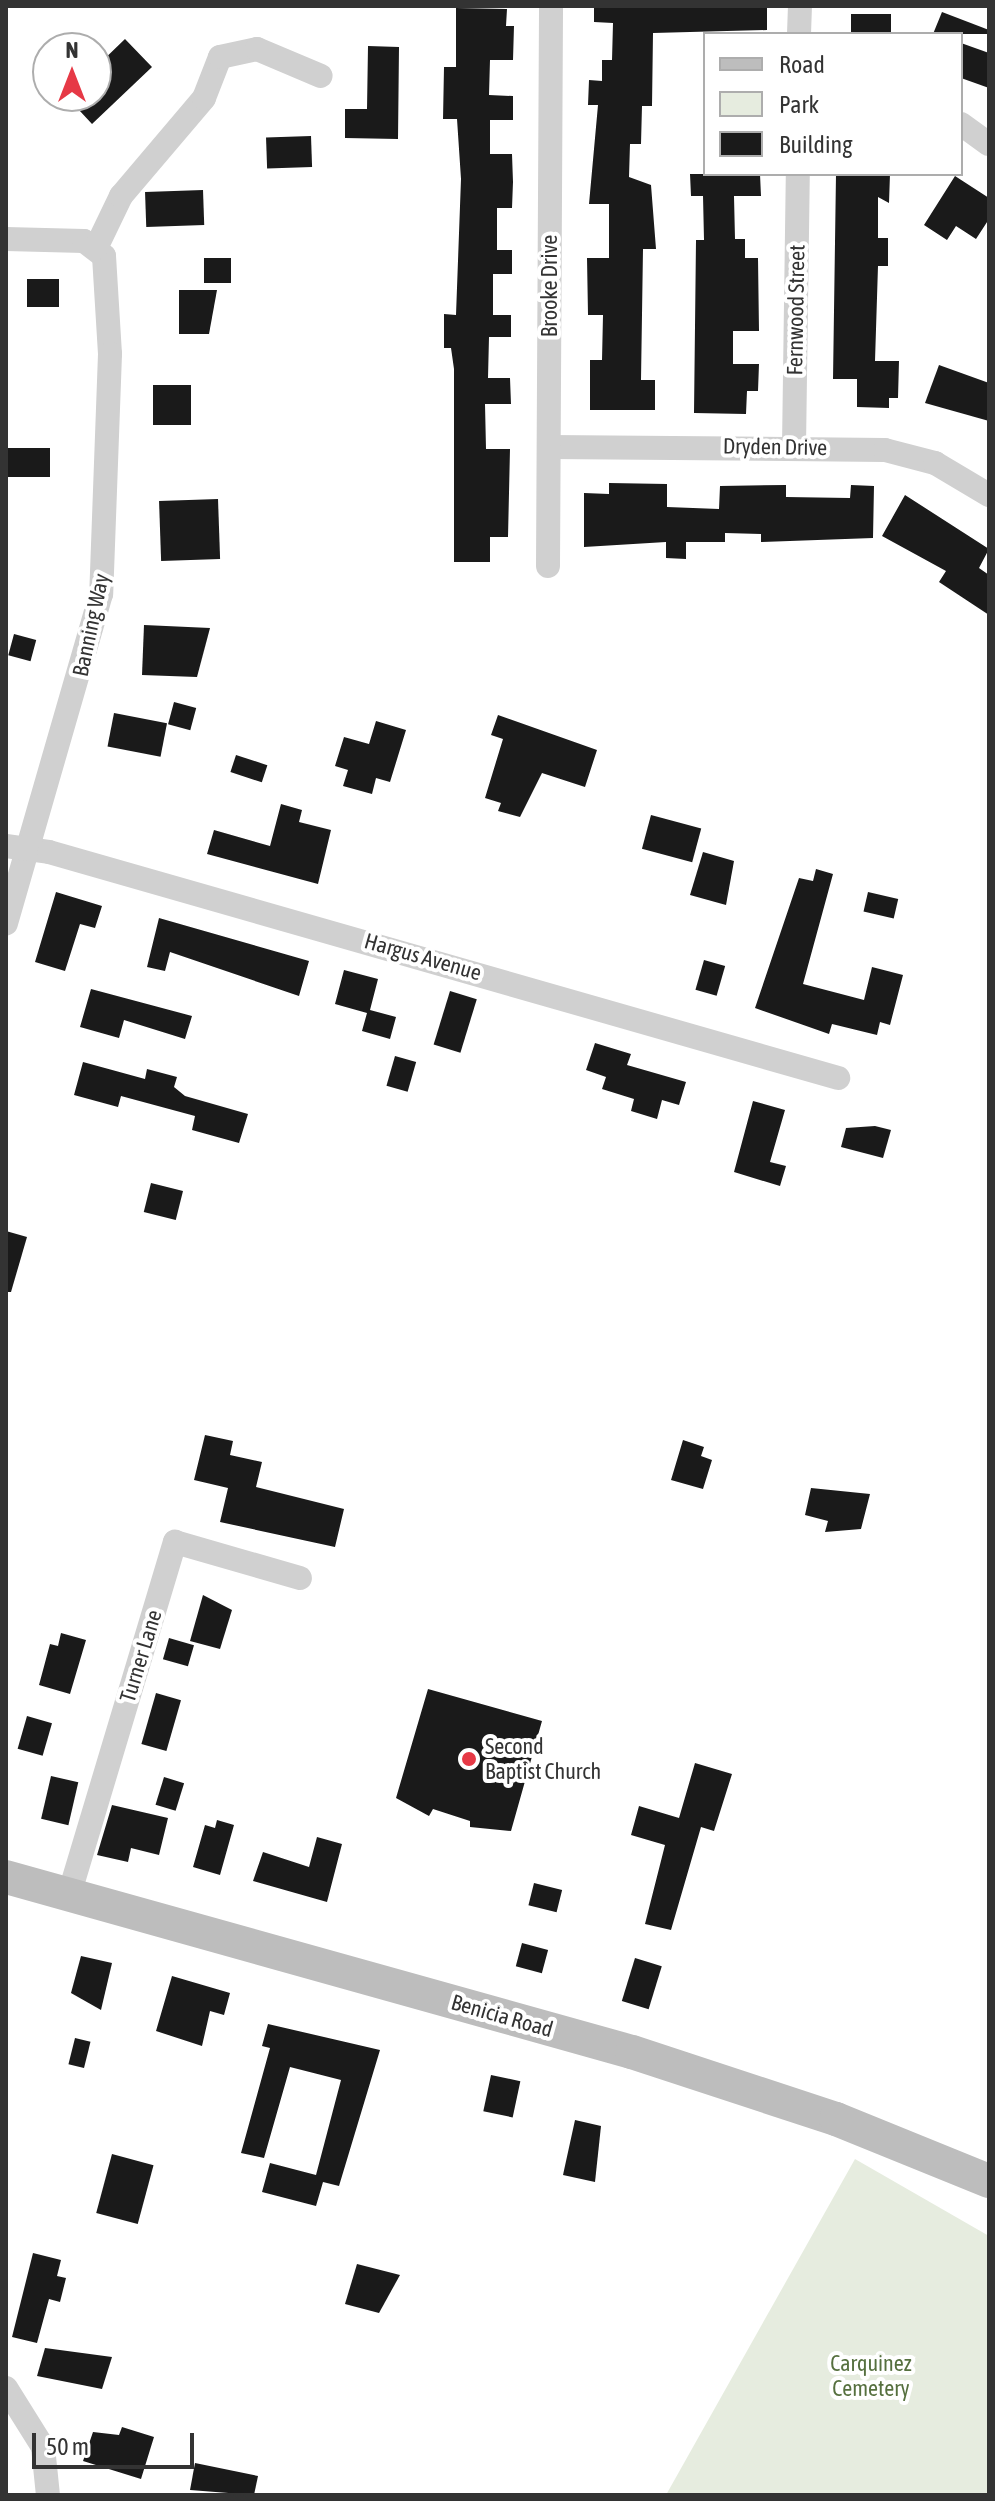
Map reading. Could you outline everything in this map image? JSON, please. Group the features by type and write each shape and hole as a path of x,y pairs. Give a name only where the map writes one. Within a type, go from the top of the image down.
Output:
{"main road":[{"name":"Benicia Road","path":"6,1877 632,2052 836,2119 989,2181"}],"street":[{"name":"Brooke Drive","path":"548,566 551,6"},
{"path":"799,32 800,6"},
{"path":"6,239 102,257 129,185 204,98 220,57 257,49 321,76"},
{"path":"963,125 989,144"},
{"name":"Fernwood Street","path":"794,447 798,176"},
{"name":"Banning Way","path":"6,924 16,848 103,582 102,257"},
{"name":"Dryden Drive","path":"550,447 885,450 935,463 989,495"},
{"name":"Hargus Avenue","path":"16,848 838,1078"},
{"name":"Turner Lane","path":"69,1895 175,1542 300,1578"},
{"path":"6,2388 43,2447 48,2495"}],"green space":[{"name":"Carquinez Cemetery","path":"855,2159 989,2236 989,2495 666,2495"}],"building":[{"path":"594,6 767,6 767,30 653,33 652,106 642,106 641,144 630,144 629,177 651,185 656,249 643,249 641,380 655,380 655,410 590,410 590,360 602,360 603,315 588,315 587,258 609,258 609,204 589,204 598,105 588,105 589,80 602,81 602,60 612,60 613,23 594,22"},
{"path":"456,8 507,9 506,26 514,26 513,60 490,60 489,95 513,96 513,120 490,120 490,154 512,154 513,182 512,208 497,208 497,250 512,250 512,274 493,274 493,315 511,315 511,337 489,337 488,378 510,378 511,404 485,404 486,449 510,449 508,537 490,537 490,562 454,562 454,369 451,348 444,348 444,314 456,315 461,179 457,119 443,119 444,67 456,67"},
{"path":"942,12 989,30 989,34 963,32 934,32"},
{"path":"851,14 891,14 891,32 851,32"},
{"path":"125,39 152,67 112,105 112,52"},
{"path":"963,44 989,53 989,88 963,79"},
{"path":"368,46 399,47 398,139 345,138 345,109 367,109"},
{"path":"81,112 105,112 92,124"},
{"path":"311,136 312,167 267,169 266,138"},
{"path":"690,174 760,176 761,196 734,196 735,239 745,239 745,258 758,258 759,331 733,331 733,364 759,364 758,391 747,391 746,414 694,413 696,240 704,240 703,196 691,196"},
{"path":"836,176 890,176 889,203 878,197 878,238 888,238 888,266 878,266 875,361 899,361 898,398 889,398 889,408 857,407 857,379 833,379"},
{"path":"955,176 989,198 989,219 976,239 956,226 947,240 924,225"},
{"path":"203,190 204,225 146,227 145,192"},
{"path":"204,258 231,258 231,283 204,283"},
{"path":"27,279 59,279 59,307 27,307"},
{"path":"179,290 217,290 209,334 179,334"},
{"path":"939,365 989,383 989,421 925,403"},
{"path":"153,385 191,385 191,425 153,425"},
{"path":"6,448 50,448 50,477 6,477"},
{"path":"609,483 667,484 667,507 719,509 720,486 786,485 786,497 850,498 851,485 874,486 873,538 761,542 761,534 725,533 725,542 686,542 686,559 666,558 666,542 584,547 584,493 609,494"},
{"path":"905,495 989,549 979,568 989,575 989,615 939,582 946,571 882,536"},
{"path":"218,499 220,559 161,561 159,501"},
{"path":"144,625 210,628 197,677 142,675"},
{"path":"14,634 36,640 31,661 8,655"},
{"path":"174,702 196,708 190,730 168,724"},
{"path":"114,713 167,723 161,757 108,746"},
{"path":"498,715 597,750 585,787 542,773 520,817 498,811 501,803 485,798 503,739 491,735"},
{"path":"376,721 406,730 390,782 376,778 372,794 343,786 348,770 335,766 344,737 369,744"},
{"path":"236,755 267,765 262,782 230,772"},
{"path":"281,804 302,810 299,822 331,830 318,884 207,854 214,830 270,846"},
{"path":"651,815 701,828 692,862 642,849"},
{"path":"703,852 734,861 726,905 690,895"},
{"path":"816,869 833,874 803,984 864,1000 872,967 903,975 890,1025 880,1022 877,1035 832,1024 829,1034 755,1008 799,878 813,881"},
{"path":"56,892 102,906 95,928 80,924 65,971 35,962"},
{"path":"868,892 898,899 894,918 864,911"},
{"path":"159,918 309,961 299,996 170,952 165,971 147,967"},
{"path":"704,960 725,966 717,996 695,990"},
{"path":"344,970 378,979 370,1010 396,1017 390,1039 362,1031 367,1013 335,1004"},
{"path":"91,989 192,1016 185,1039 124,1020 119,1038 80,1027"},
{"path":"450,991 477,999 460,1053 434,1045"},
{"path":"595,1043 631,1054 627,1065 686,1082 679,1105 662,1100 657,1119 631,1111 634,1099 602,1089 606,1077 586,1070"},
{"path":"395,1056 416,1062 408,1092 386,1086"},
{"path":"83,1062 145,1079 147,1069 177,1077 174,1087 185,1096 248,1114 239,1143 192,1130 195,1116 121,1096 118,1107 74,1095"},
{"path":"753,1101 785,1110 770,1162 786,1166 780,1186 734,1172"},
{"path":"875,1126 891,1130 883,1158 841,1147 846,1128"},
{"path":"151,1183 183,1191 176,1220 144,1212"},
{"path":"6,1231 27,1237 11,1292 6,1292"},
{"path":"205,1435 233,1441 230,1455 262,1462 256,1487 344,1509 335,1547 220,1522 228,1488 194,1480"},
{"path":"683,1440 704,1447 701,1456 712,1460 703,1489 671,1480"},
{"path":"811,1488 870,1494 861,1529 825,1532 828,1521 805,1515"},
{"path":"203,1595 232,1610 220,1649 190,1641"},
{"path":"61,1633 86,1640 70,1694 39,1685 50,1644 58,1646"},
{"path":"169,1638 194,1645 188,1666 163,1659"},
{"name":"Second Baptist Church","path":"428,1689 542,1721 511,1831 470,1827 470,1821 433,1809 429,1816 396,1798"},
{"path":"156,1693 181,1700 166,1751 141,1744"},
{"path":"27,1716 52,1723 43,1756 18,1749"},
{"path":"695,1763 732,1774 714,1831 701,1827 671,1930 645,1924 665,1845 631,1835 639,1806 679,1818"},
{"path":"51,1776 78,1782 68,1825 41,1819"},
{"path":"164,1777 184,1783 176,1811 156,1805"},
{"path":"112,1805 168,1818 159,1855 131,1848 128,1862 97,1855"},
{"path":"217,1820 234,1825 220,1875 193,1867 205,1825 215,1828"},
{"path":"317,1837 342,1844 327,1902 253,1881 263,1852 309,1867"},
{"path":"534,1883 562,1890 557,1912 528,1905"},
{"path":"522,1943 548,1950 542,1973 516,1966"},
{"path":"81,1956 112,1963 101,2010 71,1993"},
{"path":"635,1958 662,1966 649,2009 622,2001"},
{"path":"172,1976 230,1993 224,2015 210,2011 202,2046 156,2031"},
{"path":"268,2024 380,2050 339,2186 323,2182 316,2206 262,2192 270,2163 316,2175 341,2080 290,2067 264,2158 241,2153 270,2048 262,2046"},
{"path":"75,2038 91,2042 84,2068 68,2064"},
{"path":"491,2075 520,2081 513,2117 483,2111"},
{"path":"575,2120 601,2126 595,2182 563,2175"},
{"path":"112,2154 154,2165 138,2224 96,2213"},
{"path":"33,2253 61,2260 57,2276 66,2278 60,2302 49,2299 37,2343 12,2337"},
{"path":"357,2264 400,2275 379,2313 345,2304"},
{"path":"45,2348 112,2357 102,2389 37,2376"},
{"path":"122,2427 154,2437 141,2479 83,2461 93,2432 119,2435"},
{"path":"195,2463 258,2476 254,2495 190,2490"}],"place":[{"name":"Second Baptist Church","path":"469,1759"}]}
